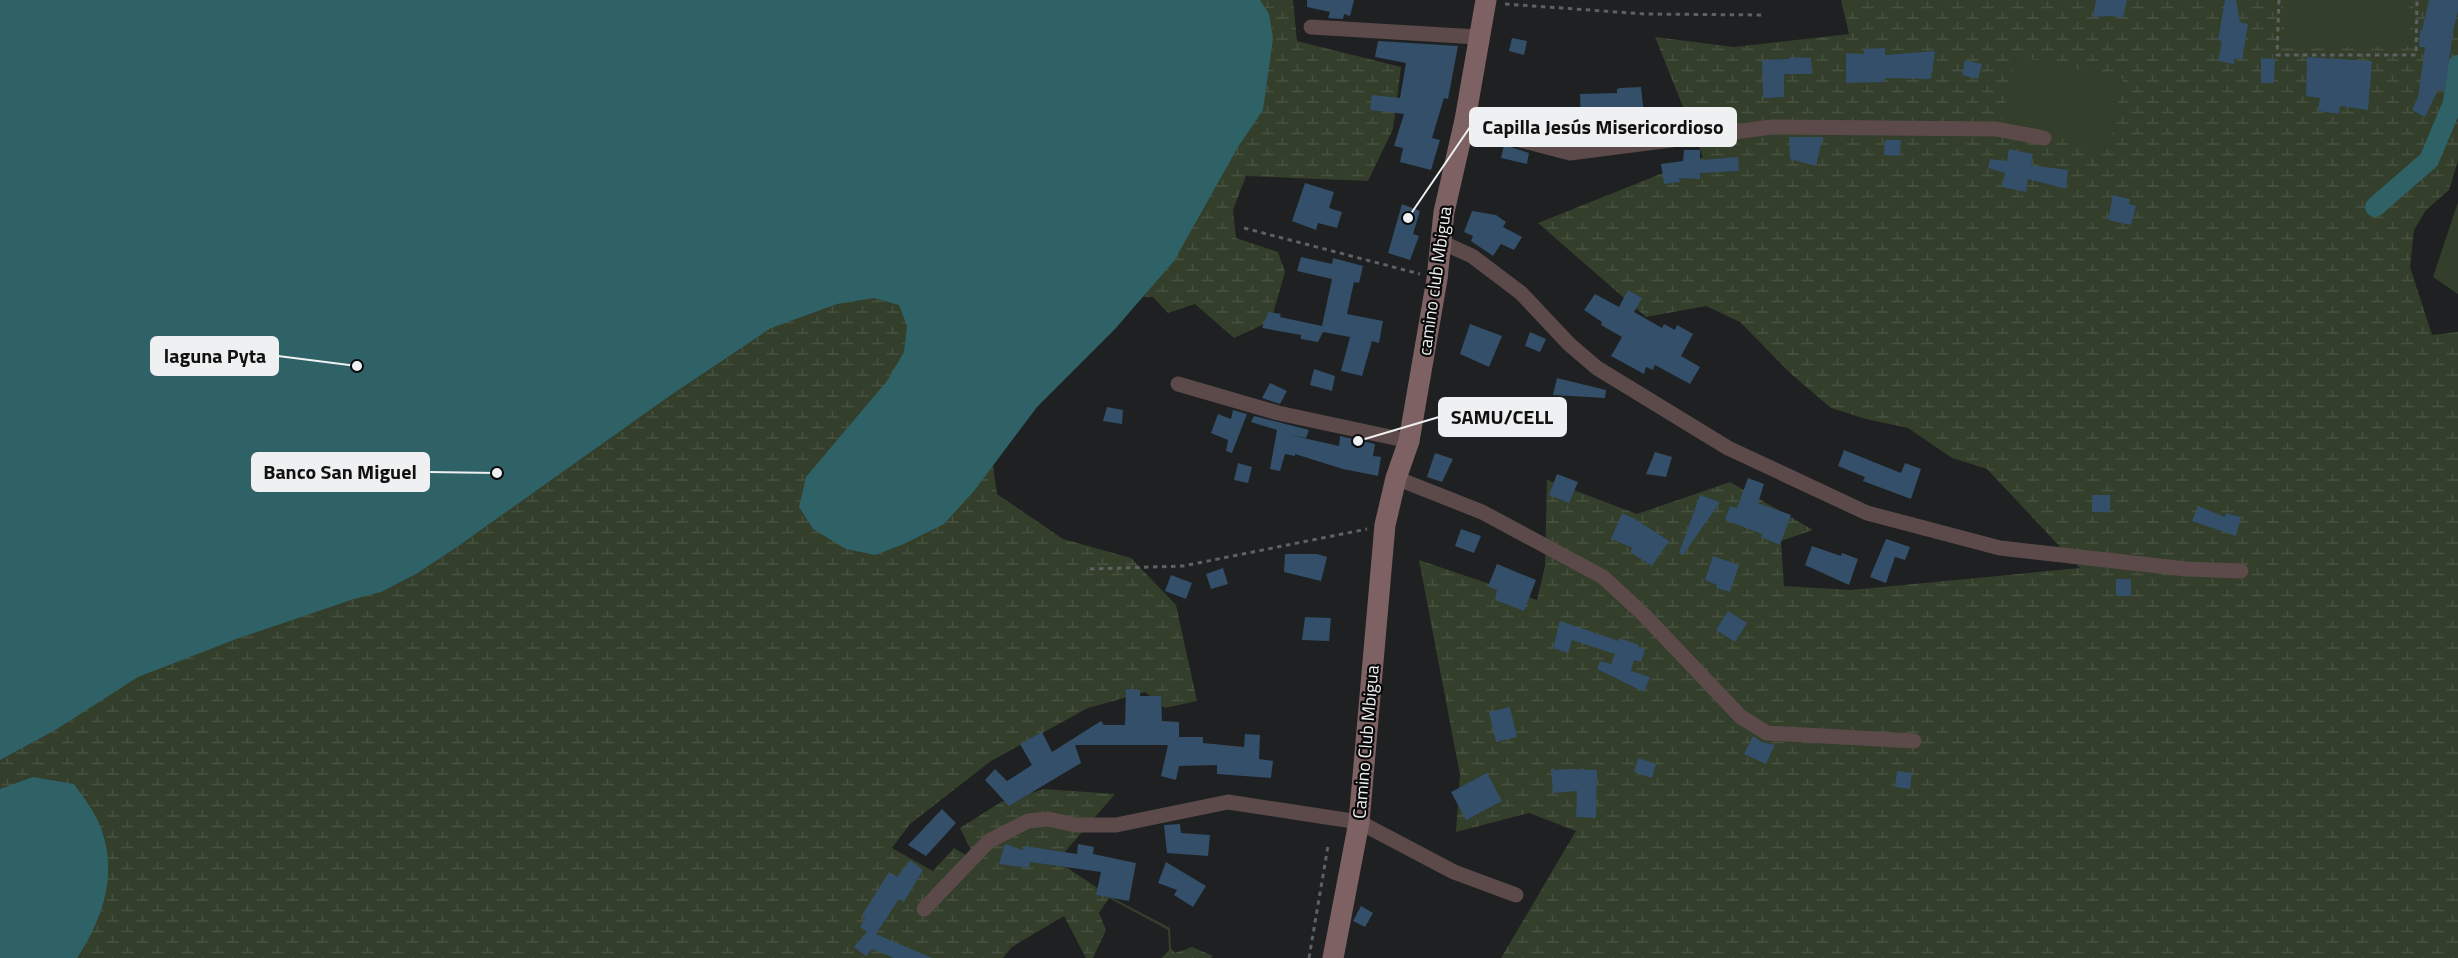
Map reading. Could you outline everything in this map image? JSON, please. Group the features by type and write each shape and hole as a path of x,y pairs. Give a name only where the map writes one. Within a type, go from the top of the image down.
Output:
{"main road":[{"name":"camino club Mbigua","path":"1385,525 1396,478 1409,441 1437,279 1439,241 1444,212 1465,120 1486,1"},
{"name":"Camino Club Mbigua","path":"1333,958 1359,822 1385,525"}],"street":[{"path":"1311,27 1479,37"},
{"path":"1465,120 1520,140 1569,153 1772,127 1996,129 2044,138"},
{"path":"1439,241 1472,256 1521,293 1569,344 1597,368 1728,448 1867,513 2000,548 2186,569 2241,571"},
{"path":"1178,384 1278,413 1409,441"},
{"path":"1396,478 1482,512 1603,577 1644,615 1741,717 1767,733 1914,741"},
{"path":"924,909 989,840 1028,821 1048,819 1075,825 1116,825 1228,802 1359,822 1454,872 1516,895"}],"path":[{"path":"2279,0 2277,55 2416,55 2417,0"},
{"path":"1486,1 1645,14 1765,15"},
{"path":"1245,228 1437,279"},
{"path":"1090,569 1183,566 1385,525"},
{"path":"1309,958 1328,846"}],"green space":[{"path":"0,0 1293,0 1297,41 1401,67 1393,129 1368,181 1246,176 1233,210 1236,238 1278,252 1285,272 1271,321 1234,338 1195,304 1168,313 1153,297 1127,297 991,451 997,494 1063,539 1131,558 1176,605 1197,701 1165,708 1145,692 1088,708 991,761 910,824 892,848 933,871 954,848 977,862 960,828 1001,802 1044,789 1115,794 1057,861 1111,897 1170,928 1171,948 1175,953 1192,947 1213,956 1211,958 1162,958 1169,950 1168,930 1109,898 1099,913 1106,930 1093,958 1086,958 1064,916 1012,947 1003,958 0,958"},
{"path":"1841,0 2458,0 2458,161 2449,190 2426,210 2414,230 2410,267 2432,335 2458,332 2458,958 1501,958 1576,831 1529,813 1456,832 1460,775 1419,560 1537,600 1545,566 1547,480 1637,514 1730,482 1813,530 1781,541 1784,586 1851,590 2080,568 1987,469 1952,458 1908,428 1866,419 1831,408 1790,373 1740,322 1706,306 1646,317 1538,223 1703,157 1655,37 1734,47 1849,34"},
{"path":"2283,0 2409,0 2411,46 2285,48"},
{"path":"2016,56 2123,79 2109,149 2001,125"},
{"path":"2458,202 2458,294 2433,277"}],"water":[{"path":"0,0 1260,0 1269,14 1273,39 1263,110 1238,147 1174,261 1115,329 1037,407 974,491 944,524 904,544 875,555 846,549 813,529 799,507 806,477 887,381 904,352 907,326 899,305 874,298 837,304 771,328 671,395 416,574 381,592 239,638 138,677 57,729 0,760"},
{"path":"33,777 74,784 95,815 104,837 108,855 106,891 95,925 77,958 0,958 0,789"}],"building":[{"path":"1307,0 1354,0 1350,16 1344,14 1343,19 1328,18 1330,12 1307,7"},
{"path":"2096,0 2127,0 2123,18 2093,17"},
{"path":"2225,0 2236,0 2240,22 2248,24 2242,60 2235,58 2234,64 2218,61 2222,41 2218,40"},
{"path":"2429,0 2458,0 2458,11 2445,91 2438,90 2425,117 2412,110 2418,97 2425,47 2419,47 2420,30 2422,30"},
{"path":"1512,38 1527,41 1524,55 1509,51"},
{"path":"1378,41 1458,46 1448,99 1444,98 1432,138 1440,140 1431,170 1400,162 1403,148 1394,146 1404,114 1370,110 1372,95 1400,98 1406,63 1375,57"},
{"path":"1885,48 1885,55 1935,51 1931,79 1885,78 1885,82 1846,83 1846,53 1864,54 1864,49"},
{"path":"1790,57 1811,58 1812,74 1784,74 1784,97 1763,98 1762,60 1790,59"},
{"path":"2307,57 2372,61 2368,110 2340,106 2339,114 2318,111 2320,98 2306,96"},
{"path":"2261,58 2275,59 2274,83 2261,83"},
{"path":"1965,60 1982,64 1978,79 1962,75"},
{"path":"1641,87 1644,115 1603,119 1603,124 1581,125 1580,94 1617,93 1617,89 1620,88"},
{"path":"1789,137 1823,137 1816,166 1790,159"},
{"path":"1885,140 1901,140 1900,156 1884,155"},
{"path":"1504,145 1529,153 1527,164 1501,158"},
{"path":"2009,149 2033,154 2031,165 2068,170 2066,189 2028,179 2026,192 2002,187 2005,173 1988,168 1990,159 2007,161"},
{"path":"1684,150 1700,150 1700,160 1738,157 1739,171 1700,173 1700,179 1679,178 1680,182 1664,184 1661,164 1683,161"},
{"path":"1305,183 1334,192 1329,208 1342,212 1337,228 1318,223 1316,230 1292,221"},
{"path":"2113,195 2130,199 2129,204 2136,206 2131,225 2108,220"},
{"path":"1402,204 1420,211 1413,234 1419,236 1410,260 1388,253"},
{"path":"1472,211 1496,215 1506,222 1503,227 1522,237 1514,250 1501,244 1493,256 1471,241 1473,236 1464,232"},
{"path":"1301,257 1332,264 1333,258 1363,266 1359,283 1354,282 1347,314 1383,321 1379,343 1372,341 1362,376 1341,371 1350,337 1323,332 1318,342 1301,339 1301,335 1262,328 1268,312 1281,314 1280,317 1322,326 1332,279 1297,271"},
{"path":"1628,290 1642,298 1634,312 1662,328 1664,324 1675,330 1677,325 1693,334 1681,356 1700,367 1690,384 1655,365 1653,370 1646,367 1644,374 1611,356 1622,337 1601,325 1602,322 1584,310 1595,294 1619,307"},
{"path":"1470,324 1502,336 1489,367 1460,354"},
{"path":"1530,332 1546,339 1540,352 1525,346"},
{"path":"1314,369 1335,376 1332,391 1310,385"},
{"path":"1557,378 1606,390 1605,398 1553,395"},
{"path":"1270,383 1287,391 1280,404 1262,398"},
{"path":"1107,407 1123,410 1122,424 1103,421"},
{"path":"1233,410 1247,414 1232,453 1226,451 1228,440 1211,433 1218,414 1231,419"},
{"path":"1254,416 1309,430 1306,438 1290,435 1339,446 1340,436 1375,444 1373,456 1381,457 1378,476 1343,469 1295,454 1295,456 1285,454 1280,471 1270,469 1277,430 1251,422"},
{"path":"1844,450 1901,473 1905,463 1921,469 1911,499 1863,481 1865,477 1838,466"},
{"path":"1655,452 1672,457 1666,477 1646,474"},
{"path":"1435,453 1453,459 1442,482 1427,477"},
{"path":"1238,463 1252,467 1248,483 1234,480"},
{"path":"1557,474 1578,482 1569,503 1549,495"},
{"path":"1748,478 1764,484 1758,503 1791,515 1780,545 1761,537 1762,534 1725,520 1730,506 1737,508"},
{"path":"1700,495 1720,502 1683,555 1679,553"},
{"path":"2092,495 2110,495 2110,512 2092,512"},
{"path":"2198,506 2225,517 2226,513 2241,517 2236,536 2192,521"},
{"path":"1622,513 1669,541 1652,566 1630,552 1633,548 1611,539"},
{"path":"1461,529 1481,536 1474,553 1455,546"},
{"path":"1886,539 1910,547 1905,560 1895,557 1886,583 1870,577"},
{"path":"1812,546 1858,559 1849,585 1805,565"},
{"path":"1285,554 1317,554 1327,557 1321,581 1284,572"},
{"path":"1713,556 1739,565 1730,592 1716,588 1717,585 1705,580"},
{"path":"1497,564 1536,580 1524,611 1495,600 1497,590 1488,586"},
{"path":"1223,568 1228,584 1211,589 1206,574"},
{"path":"1171,575 1192,583 1186,599 1165,591"},
{"path":"2116,579 2131,579 2131,596 2116,596"},
{"path":"1728,611 1747,623 1735,642 1716,630"},
{"path":"1305,617 1331,618 1329,641 1302,640"},
{"path":"1560,621 1619,641 1619,638 1645,649 1641,662 1634,660 1631,671 1650,677 1644,692 1597,669 1600,661 1611,664 1615,654 1572,640 1568,653 1553,648"},
{"path":"1126,689 1140,690 1140,696 1161,696 1162,721 1179,722 1179,737 1203,737 1203,743 1244,747 1245,734 1260,735 1259,759 1273,761 1271,778 1217,774 1217,765 1179,766 1176,780 1161,776 1168,745 1075,745 1081,763 1009,806 985,780 995,769 1007,781 1032,765 1020,744 1042,732 1052,752 1101,721 1104,725 1125,725"},
{"path":"1510,707 1517,737 1496,742 1489,712"},
{"path":"1753,736 1762,742 1775,745 1766,764 1744,754"},
{"path":"1638,758 1656,764 1652,778 1634,772"},
{"path":"1551,770 1597,770 1596,818 1576,817 1577,791 1553,793"},
{"path":"1897,771 1912,773 1910,789 1895,787"},
{"path":"1487,773 1502,801 1466,820 1451,792"},
{"path":"942,809 956,823 926,856 908,845"},
{"path":"1180,824 1181,833 1210,835 1208,856 1167,853 1164,825"},
{"path":"1005,844 1023,850 1024,846 1077,854 1078,844 1094,847 1093,854 1136,863 1129,901 1096,895 1101,872 1030,862 1029,868 999,864"},
{"path":"910,860 923,870 904,902 899,899 876,934 932,958 894,958 872,949 866,956 854,947 867,932 860,927 865,918 862,915 889,872 897,877"},
{"path":"1166,862 1206,886 1193,907 1174,895 1177,890 1158,883"},
{"path":"1361,906 1373,913 1365,927 1353,921"}],"waterway":[{"path":"2375,207 2429,160 2453,103 2458,65"}],"place":[{"name":"Capilla Jesús Misericordioso","path":"1408,218"},
{"name":"laguna Pyta","path":"357,366"},
{"name":"SAMU/CELL","path":"1358,441"},
{"name":"Banco San Miguel","path":"497,473"}]}
